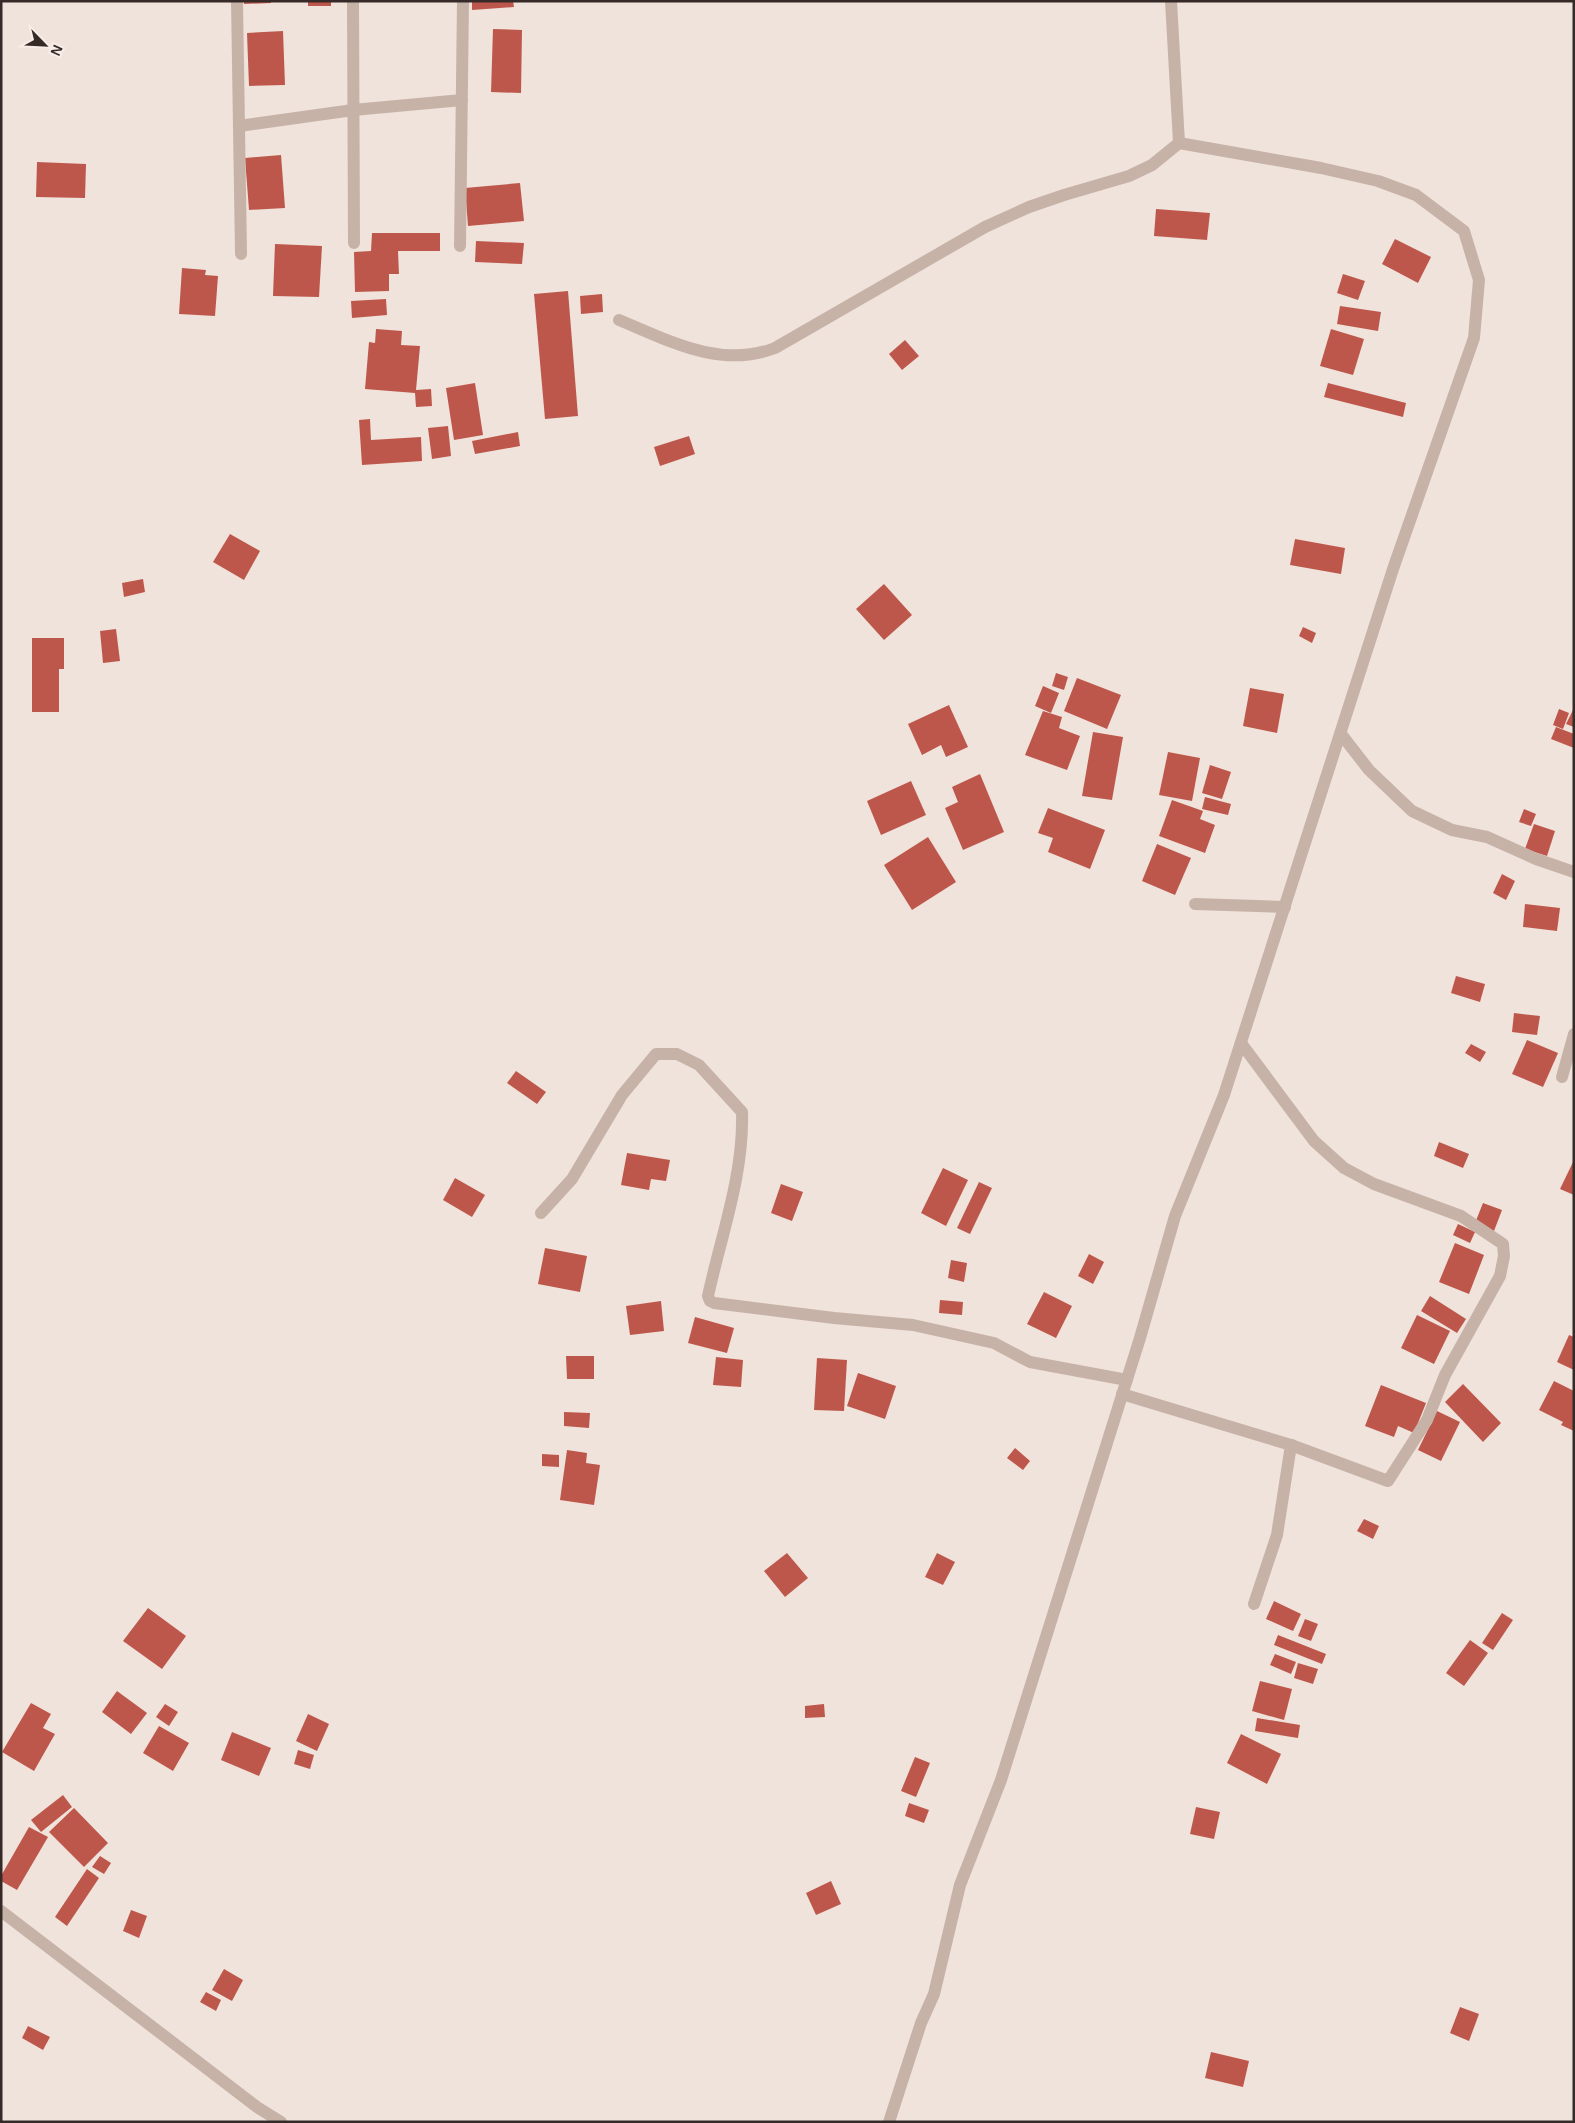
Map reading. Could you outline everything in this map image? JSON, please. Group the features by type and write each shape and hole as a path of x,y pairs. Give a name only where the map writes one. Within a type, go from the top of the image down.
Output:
{"street":[{"path":"237,1 241,254"},
{"path":"353,1 354,243"},
{"path":"460,246 463,1"},
{"path":"1172,1 1179,143"},
{"path":"239,126 353,110 462,100"},
{"path":"619,320 688,349 731,356 759,354 775,348 986,227 1029,207 1129,176 1152,165 1179,143 1321,168 1378,181 1416,195 1464,231 1479,280 1474,338 1393,569 1224,1095 1175,1216 1127,1380 1001,1780 960,1885 934,1994 921,2023 889,2122"},
{"path":"1341,734 1369,770 1412,811 1452,830 1487,837 1536,859 1574,872"},
{"path":"1195,904 1285,907"},
{"path":"1562,1077 1574,1034"},
{"path":"1122,1394 1291,1445 1388,1481 1427,1420 1445,1374 1500,1276 1504,1256 1503,1244 1461,1216 1374,1184 1344,1168 1314,1141 1241,1043"},
{"path":"541,1213 572,1179 622,1095 656,1054 677,1054 699,1065 742,1112 743,1134 740,1154 708,1296 710,1301 834,1318 913,1325 994,1343 1030,1362 1127,1380"},
{"path":"1254,1604 1277,1535 1291,1445"},
{"path":"1,1911 257,2107 281,2122"}],"building":[{"path":"244,1 271,1 271,3 244,4"},
{"path":"308,1 331,1 331,6 308,6"},
{"path":"472,1 513,1 514,7 472,10"},
{"path":"493,29 522,30 521,93 491,92"},
{"path":"283,31 285,85 249,86 247,33"},
{"path":"281,155 285,208 249,210 245,158"},
{"path":"37,162 86,164 85,198 36,197"},
{"path":"520,183 524,221 468,226 465,188"},
{"path":"1156,209 1210,213 1207,240 1154,236"},
{"path":"372,233 440,233 440,251 398,251 399,274 389,274 389,291 355,292 354,252 371,251"},
{"path":"1395,239 1431,257 1418,283 1382,264"},
{"path":"476,241 524,243 522,264 475,262"},
{"path":"275,244 322,246 319,297 273,296"},
{"path":"182,268 206,270 205,275 218,276 215,316 179,314"},
{"path":"1343,274 1365,281 1358,300 1337,293"},
{"path":"568,291 578,416 545,419 534,294"},
{"path":"602,294 603,312 581,314 580,296"},
{"path":"386,299 387,315 352,318 351,301"},
{"path":"1340,306 1381,312 1378,331 1337,324"},
{"path":"376,329 402,331 401,345 420,346 416,390 431,389 432,406 416,407 415,393 365,389 369,342 375,343"},
{"path":"1331,329 1364,339 1353,375 1320,366"},
{"path":"905,340 919,356 902,370 889,354"},
{"path":"475,383 483,435 454,440 446,388"},
{"path":"1328,383 1406,403 1403,417 1324,397"},
{"path":"370,419 371,440 421,437 422,461 362,465 359,420"},
{"path":"448,426 451,456 432,459 428,428"},
{"path":"518,432 520,446 475,454 472,441"},
{"path":"689,436 695,454 660,466 654,447"},
{"path":"230,534 260,551 244,580 213,562"},
{"path":"1295,539 1345,548 1341,574 1290,565"},
{"path":"143,579 145,592 124,597 122,583"},
{"path":"884,584 912,615 884,640 856,609"},
{"path":"1303,627 1316,633 1312,643 1299,636"},
{"path":"116,629 120,661 103,663 100,631"},
{"path":"32,638 64,638 64,669 59,669 59,712 32,712"},
{"path":"1056,673 1068,677 1064,690 1052,686"},
{"path":"1077,678 1121,695 1107,729 1064,711"},
{"path":"1043,686 1059,693 1051,713 1035,706"},
{"path":"1250,688 1284,694 1277,733 1243,726"},
{"path":"949,705 968,747 946,757 941,745 922,755 908,724"},
{"path":"1574,708 1574,727 1566,724"},
{"path":"1559,709 1569,713 1563,729 1553,725"},
{"path":"1043,711 1062,717 1059,728 1051,725 1080,736 1067,770 1025,755"},
{"path":"1556,727 1574,734 1574,748 1551,739"},
{"path":"1093,732 1123,737 1112,800 1082,796"},
{"path":"1168,752 1200,758 1192,801 1159,795"},
{"path":"1210,765 1231,772 1222,799 1202,793"},
{"path":"980,774 1004,832 963,850 945,808 958,802 952,787"},
{"path":"911,781 926,815 881,835 867,801"},
{"path":"1205,797 1231,804 1228,815 1202,809"},
{"path":"1172,800 1203,811 1200,819 1215,825 1205,853 1159,836"},
{"path":"1048,808 1105,830 1090,869 1048,852 1053,838 1038,833"},
{"path":"1524,809 1536,814 1531,826 1519,822"},
{"path":"1534,824 1555,831 1547,856 1525,849"},
{"path":"928,837 956,882 912,910 884,865"},
{"path":"1157,844 1191,858 1175,895 1142,881"},
{"path":"1502,874 1515,881 1506,900 1493,893"},
{"path":"1525,904 1560,908 1557,931 1523,927"},
{"path":"1456,976 1485,984 1480,1002 1451,993"},
{"path":"1514,1013 1540,1016 1537,1035 1512,1032"},
{"path":"1527,1040 1558,1053 1543,1087 1512,1074"},
{"path":"1471,1044 1486,1052 1480,1062 1465,1053"},
{"path":"516,1071 546,1092 537,1104 507,1083"},
{"path":"1439,1142 1469,1154 1463,1168 1434,1156"},
{"path":"627,1153 670,1160 666,1181 651,1179 649,1190 621,1185"},
{"path":"1574,1160 1574,1195 1560,1189"},
{"path":"943,1168 968,1180 946,1226 921,1213"},
{"path":"455,1178 485,1195 472,1217 443,1200"},
{"path":"979,1182 992,1188 970,1234 957,1228"},
{"path":"781,1184 803,1192 792,1221 771,1213"},
{"path":"1483,1203 1502,1210 1494,1231 1475,1223"},
{"path":"1458,1224 1475,1232 1470,1243 1453,1235"},
{"path":"1455,1243 1484,1255 1469,1294 1439,1282"},
{"path":"545,1248 587,1256 580,1292 538,1284"},
{"path":"1089,1254 1104,1262 1093,1284 1078,1276"},
{"path":"951,1260 967,1263 964,1282 948,1278"},
{"path":"1044,1292 1072,1306 1056,1338 1027,1324"},
{"path":"1430,1296 1466,1319 1457,1333 1421,1311"},
{"path":"940,1300 963,1302 962,1315 939,1313"},
{"path":"661,1301 664,1331 630,1335 626,1306"},
{"path":"1417,1315 1450,1331 1434,1364 1401,1348"},
{"path":"695,1317 734,1328 727,1353 688,1343"},
{"path":"1569,1335 1574,1337 1574,1370 1557,1362"},
{"path":"566,1356 594,1356 594,1379 567,1379"},
{"path":"716,1357 743,1360 741,1387 713,1385"},
{"path":"817,1358 847,1360 844,1411 814,1410"},
{"path":"858,1373 896,1386 885,1419 847,1406"},
{"path":"1554,1381 1574,1391 1574,1431 1561,1425 1563,1422 1539,1410"},
{"path":"1463,1384 1501,1423 1483,1442 1445,1402"},
{"path":"1381,1385 1426,1403 1414,1433 1398,1426 1394,1437 1365,1426"},
{"path":"1437,1411 1460,1422 1441,1461 1418,1450"},
{"path":"564,1412 590,1413 589,1428 564,1426"},
{"path":"1015,1448 1030,1461 1023,1470 1007,1458"},
{"path":"567,1450 587,1453 586,1463 600,1465 594,1505 560,1500"},
{"path":"542,1454 559,1455 559,1467 542,1466"},
{"path":"1364,1519 1379,1526 1373,1539 1357,1531"},
{"path":"787,1553 808,1578 785,1597 764,1571"},
{"path":"937,1553 955,1562 943,1585 925,1577"},
{"path":"1274,1601 1301,1614 1293,1631 1266,1619"},
{"path":"148,1608 186,1636 162,1669 123,1641"},
{"path":"1502,1613 1513,1620 1493,1650 1482,1643"},
{"path":"1305,1619 1318,1624 1311,1641 1298,1636"},
{"path":"1278,1635 1326,1654 1322,1664 1274,1645"},
{"path":"1470,1640 1488,1653 1464,1686 1446,1673"},
{"path":"1275,1654 1296,1662 1291,1674 1270,1665"},
{"path":"1298,1663 1318,1669 1313,1684 1294,1678"},
{"path":"1260,1681 1292,1689 1284,1720 1252,1711"},
{"path":"117,1691 147,1713 131,1734 102,1712"},
{"path":"31,1703 51,1714 43,1728 55,1734 34,1771 2,1752"},
{"path":"165,1704 178,1712 169,1726 156,1717"},
{"path":"824,1704 825,1717 805,1718 805,1706"},
{"path":"308,1714 329,1724 317,1751 296,1741"},
{"path":"1257,1718 1300,1725 1298,1738 1255,1731"},
{"path":"159,1726 189,1743 173,1771 143,1753"},
{"path":"232,1732 271,1748 259,1776 221,1760"},
{"path":"1241,1734 1281,1754 1267,1784 1227,1763"},
{"path":"298,1750 314,1755 310,1769 294,1764"},
{"path":"915,1757 930,1763 916,1797 901,1791"},
{"path":"63,1795 72,1807 41,1832 31,1820"},
{"path":"909,1803 929,1810 924,1823 905,1816"},
{"path":"1196,1807 1220,1812 1214,1839 1190,1834"},
{"path":"74,1808 108,1843 84,1867 49,1832"},
{"path":"29,1827 48,1837 17,1890 1,1881 1,1876"},
{"path":"100,1856 111,1863 104,1874 92,1867"},
{"path":"87,1869 99,1878 67,1926 55,1917"},
{"path":"831,1881 841,1904 816,1915 806,1893"},
{"path":"131,1910 147,1916 139,1938 123,1931"},
{"path":"224,1969 243,1980 232,2001 212,1990"},
{"path":"206,1992 221,2000 216,2011 200,2002"},
{"path":"1460,2007 1479,2014 1469,2041 1450,2033"},
{"path":"28,2026 50,2037 43,2050 22,2038"},
{"path":"1211,2052 1249,2061 1243,2087 1205,2078"}]}
